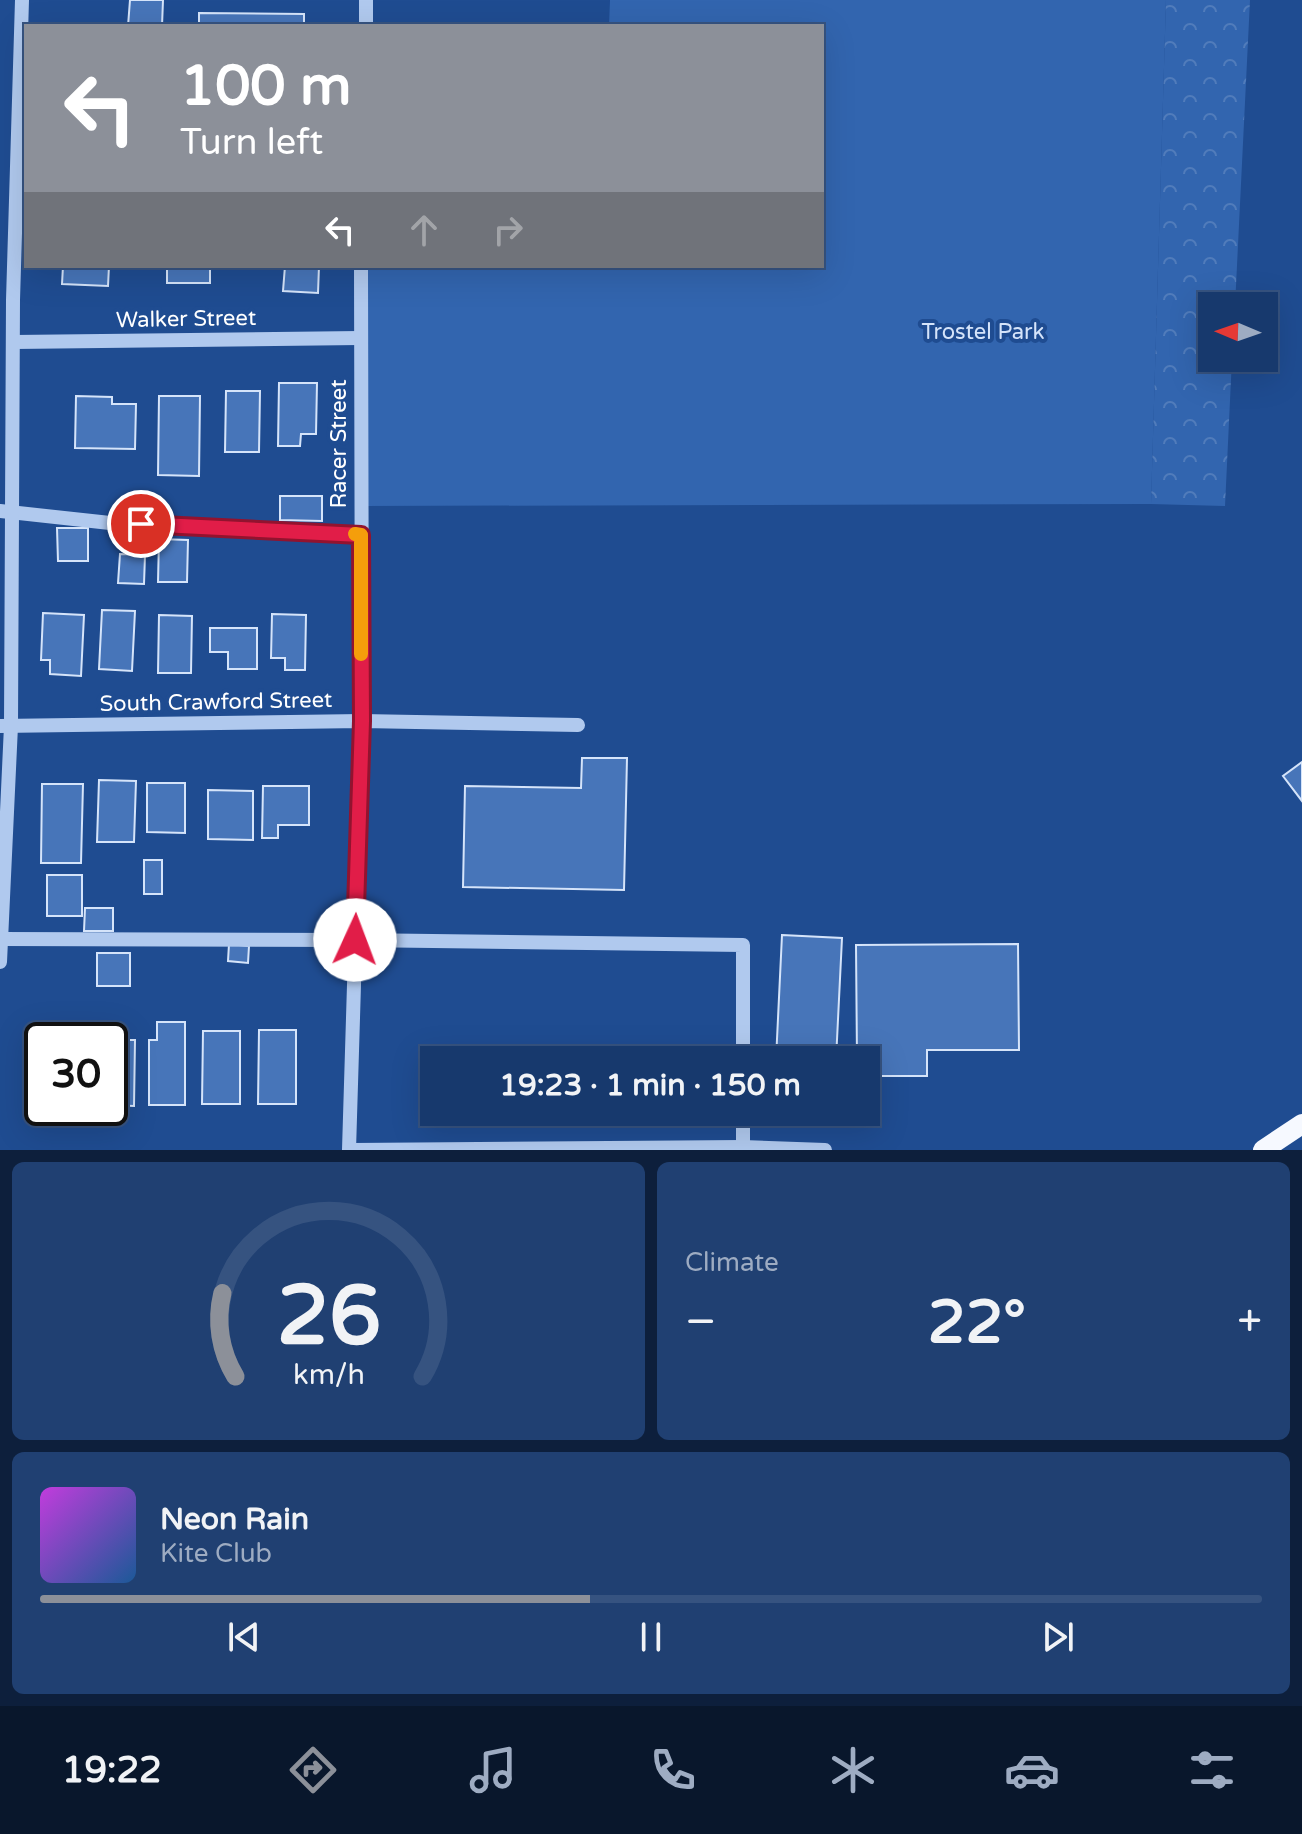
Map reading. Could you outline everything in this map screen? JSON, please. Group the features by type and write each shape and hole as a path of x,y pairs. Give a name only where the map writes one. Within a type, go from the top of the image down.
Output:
{"main road":[{"path":"1263,1150 1302,1124"}],"street":[{"path":"0,962 6,726 6,511 14,342 6,300 22,146 22,0"},
{"path":"366,0 366,24"},
{"name":"Racer Street","path":"350,1150 362,721 361,268"},
{"name":"Walker Street","path":"14,342 360,338"},
{"path":"6,511 110,523 361,535"},
{"name":"South Crawford Street","path":"6,726 362,721 578,725"},
{"path":"1,939 743,945 743,1046"},
{"path":"743,1126 743,1147"},
{"path":"350,1150 743,1147 825,1150"}],"green space":[{"name":"Trostel Park","path":"610,0 1166,0 1151,504 361,506 361,268 824,268 824,24 609,24"},
{"path":"1166,0 1250,0 1236,292 1198,292 1198,372 1231,372 1225,506 1151,504"}],"building":[{"path":"130,0 163,0 162,24 128,24"},
{"path":"199,13 304,14 304,24 199,24"},
{"path":"63,268 109,268 108,286 62,284"},
{"path":"167,268 210,268 210,283 167,283"},
{"path":"285,268 319,268 318,293 283,291"},
{"path":"279,383 317,383 316,434 301,434 300,446 278,446"},
{"path":"226,391 260,391 259,452 225,452"},
{"path":"76,396 112,397 112,404 136,404 135,449 75,448"},
{"path":"159,396 200,396 199,476 158,475"},
{"path":"280,496 322,496 322,521 280,520"},
{"path":"57,528 88,528 88,561 58,561"},
{"path":"159,539 188,540 187,582 158,582"},
{"path":"120,554 145,555 144,584 118,583"},
{"path":"102,610 135,611 132,671 99,669"},
{"path":"43,613 84,615 81,676 50,674 50,660 41,660"},
{"path":"272,614 306,615 305,670 285,670 285,658 271,658"},
{"path":"159,615 192,616 191,673 158,673"},
{"path":"210,628 257,628 257,669 228,669 228,652 210,652"},
{"path":"582,758 627,758 624,890 463,887 465,786 581,788"},
{"path":"1302,762 1302,801 1283,776"},
{"path":"99,780 136,781 134,842 97,842"},
{"path":"147,783 185,783 185,833 147,832"},
{"path":"42,784 83,784 81,863 41,863"},
{"path":"263,786 309,786 309,825 278,825 278,838 262,838"},
{"path":"208,790 253,791 253,840 208,839"},
{"path":"144,860 162,860 162,894 144,894"},
{"path":"47,875 82,875 82,916 47,916"},
{"path":"85,908 113,908 113,931 84,931"},
{"path":"782,935 842,938 837,1046 777,1046"},
{"path":"229,944 249,946 248,963 228,961"},
{"path":"1018,944 1019,1050 927,1050 927,1076 880,1076 880,1046 857,1046 856,945"},
{"path":"97,953 130,953 130,986 97,986"},
{"path":"157,1022 185,1022 185,1105 149,1105 149,1040 157,1040"},
{"path":"259,1030 296,1030 296,1104 258,1104"},
{"path":"203,1031 240,1031 240,1104 202,1104"},
{"path":"128,1040 135,1040 134,1106 128,1106"}],"slow traffic":[{"path":"355,534 361,535 361,654"}],"route":[{"path":"141,524 361,535 362,721 355,940"}]}
